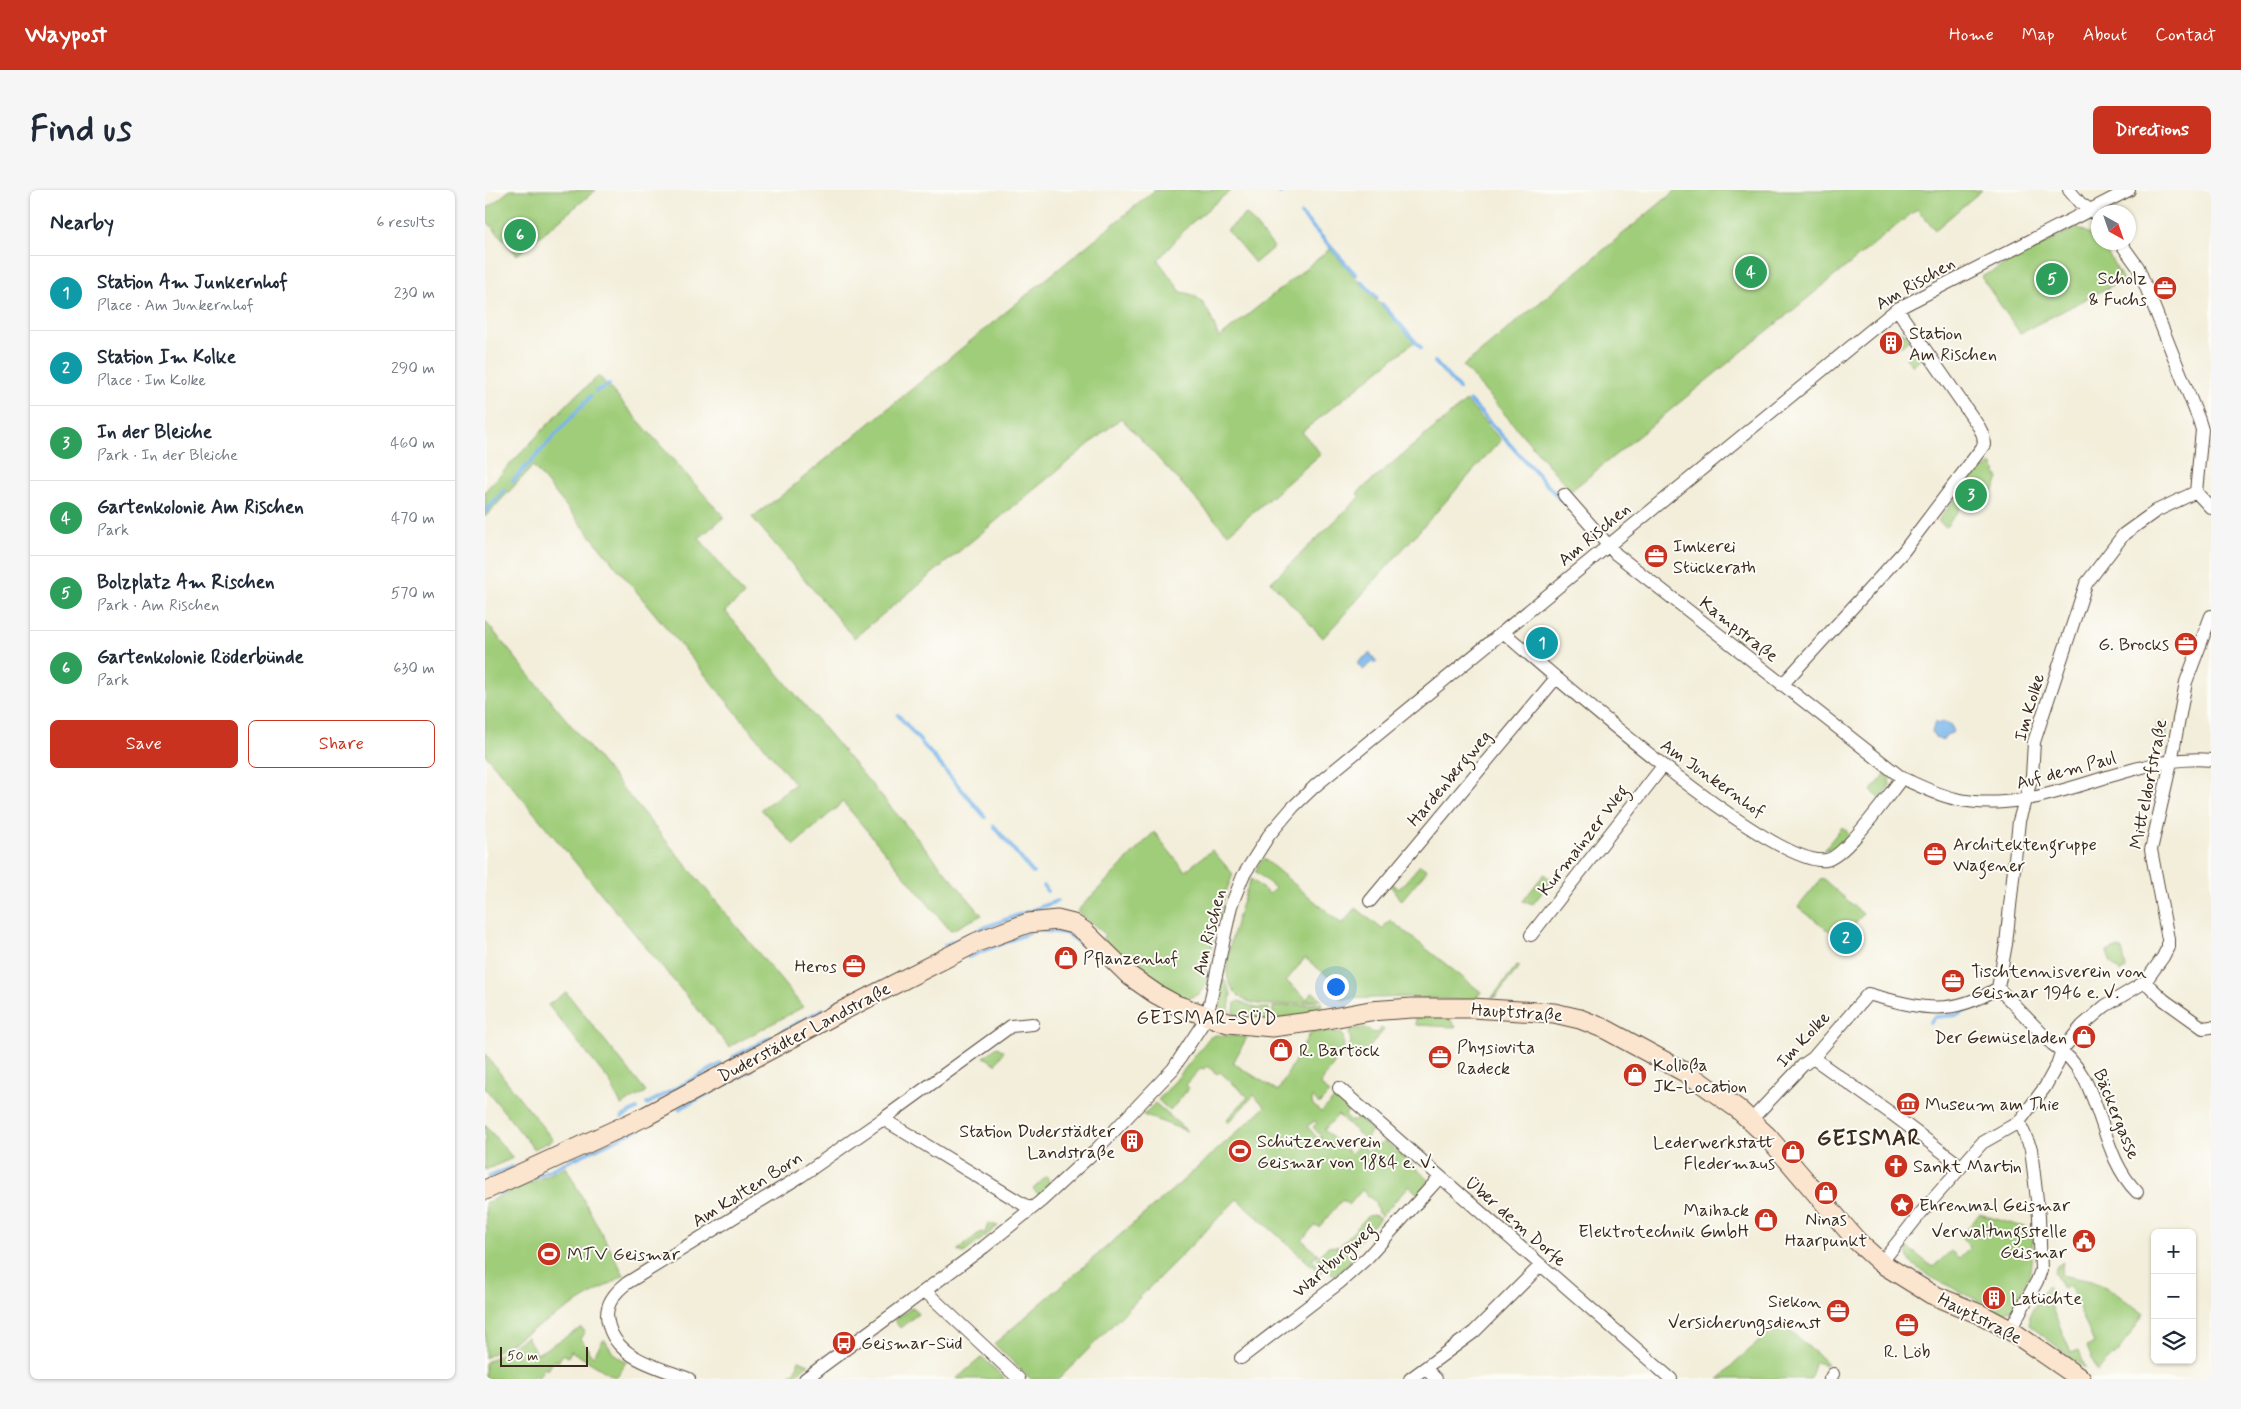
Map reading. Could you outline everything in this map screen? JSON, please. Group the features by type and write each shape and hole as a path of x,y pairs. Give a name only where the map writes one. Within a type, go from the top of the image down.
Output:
{"main road":[{"name":"Duderstädter Landstraße","path":"485,1190 638,1120 942,959 1004,931 1028,923 1047,920 1066,922 1084,932 1117,964"},
{"name":"Hauptstraße","path":"1117,964 1155,994 1207,1017 1228,1023 1272,1026 1317,1021 1371,1011 1412,1008 1490,1009 1554,1013 1571,1016 1605,1029 1690,1075 1724,1098 1751,1120 1768,1137 1857,1241 1881,1263 1931,1294 1984,1316 2010,1330 2081,1379"}],"street":[{"path":"2069,190 2080,203 2091,211"},
{"name":"Am Rischen","path":"2106,205 2129,190"},
{"name":"Am Rischen","path":"1207,1017 1231,906 1243,876 1269,835 1293,806 1315,786 1897,309 2091,214"},
{"path":"2126,250 2138,266 2205,420 2201,430 2197,492 2211,508"},
{"path":"1782,685 1903,552 1984,445 1983,435 1979,427 1897,309"},
{"name":"Im Kolke","path":"1751,1120 1803,1065 1813,1058 1868,994 1938,1009 1972,1002 1998,988 2006,944 2019,821 2031,776 2034,742 2086,584 2124,534 2156,511 2197,492"},
{"name":"Kampstraße","path":"1565,496 1616,554 1903,778"},
{"name":"Mitteldorfstraße","path":"1881,1263 1982,1143 2019,1122 2045,1087 2057,1066 2062,1050 2082,1026 2123,993 2145,982 2163,957 2168,947 2168,939 2151,850 2171,762 2186,682 2211,616"},
{"name":"Am Junkernhof","path":"1503,632 1663,766 1718,806 1774,841 1813,859 1826,860 1837,857 1850,844 1903,778"},
{"name":"Hardenbergweg","path":"1370,901 1556,678"},
{"name":"Auf dem Paul","path":"1903,778 1956,800 1992,803 2025,801 2139,768 2171,762 2211,760"},
{"name":"Kurmainzer Weg","path":"1531,935 1663,766"},
{"path":"2145,982 2164,1000 2203,1028 2211,1027"},
{"path":"1998,988 2052,1044 2062,1050"},
{"path":"805,1379 925,1291 1031,1209 1093,1153 1159,1085 1176,1065 1207,1017"},
{"name":"Am Kalten Born","path":"689,1379 630,1355 616,1343 607,1319 607,1310 614,1296 627,1283 796,1179 883,1119 1011,1026 1033,1024"},
{"name":"Bäckergasse","path":"2062,1050 2080,1070 2094,1097 2124,1178 2137,1192"},
{"path":"1813,1058 1961,1166"},
{"name":"Über dem Dorfe","path":"1339,1088 1671,1379"},
{"path":"883,1119 1031,1209"},
{"path":"2010,1330 2041,1270 2039,1217 2031,1149 2019,1122"},
{"name":"Wartburgweg","path":"1241,1358 1355,1269 1397,1228 1440,1177"},
{"path":"1410,1379 1474,1332 1541,1265"},
{"path":"925,1291 1019,1379"},
{"path":"1425,1368 1436,1379"}],"green space":[{"path":"510,190 596,190 517,255 485,219 485,210"},
{"path":"1155,190 1231,190 1189,225 1158,260 1181,292 1197,297 1202,302 1210,315 1219,338 1330,249 1414,342 1302,432 1321,454 1228,534 1121,418 854,638 752,517 781,496"},
{"path":"1676,190 1982,190 1935,230 1917,209 1571,491 1463,366"},
{"path":"1246,214 1274,247 1255,263 1227,230"},
{"path":"2077,227 2091,236 2091,250 2104,250 2123,280 2020,333 1981,277"},
{"path":"1898,331 1905,333 1909,340 1902,346 1896,346 1890,338"},
{"path":"1914,348 1922,358 1913,366 1906,358 1908,353"},
{"path":"599,376 724,517 699,538 744,595 725,611 982,915 952,930 949,929 843,802 794,845 761,809 795,784 533,466 485,517 485,491 572,399"},
{"path":"1466,401 1501,440 1323,638 1271,582 1360,497 1357,493"},
{"path":"1992,464 1999,479 1994,490 1962,506 1946,527 1938,521 1980,466 1984,469"},
{"path":"485,621 803,1007 729,1047 485,754"},
{"path":"2157,721 2169,724 2164,742 2158,747 2156,735"},
{"path":"1888,771 1890,785 1881,799 1871,791"},
{"path":"1842,827 1851,835 1840,845 1823,851"},
{"path":"1154,832 1185,871 1212,850 1233,874 1225,894 1204,975 1210,976 1210,979 1199,994 1184,1000 1150,983 1102,939 1105,934 1077,911"},
{"path":"1263,858 1342,924 1356,908 1382,929 1390,920 1481,992 1474,1001 1407,997 1341,999 1338,994 1343,988 1305,958 1286,981 1307,999 1313,992 1322,1000 1270,1005 1253,1003 1243,999 1232,988 1228,978 1227,964 1235,926 1251,879 1269,894 1275,888 1255,871"},
{"path":"1420,865 1427,870 1401,901 1390,885 1392,883 1399,889"},
{"path":"1544,874 1552,880 1533,904 1523,901"},
{"path":"1822,878 1863,914 1841,940 1798,907"},
{"path":"2116,948 2122,949 2126,969 2120,972 2111,963 2107,952"},
{"path":"1517,965 1520,966 1496,996 1491,999"},
{"path":"1219,979 1225,981 1231,993 1229,1012 1225,1014 1219,1002"},
{"path":"566,992 646,1092 621,1105 610,1082 548,1005"},
{"path":"1239,1001 1256,1008 1269,1008 1269,1020 1233,1018 1235,1003"},
{"path":"1322,1003 1322,1007 1315,1015 1273,1020 1273,1007"},
{"path":"1415,1013 1449,1018 1456,1027 1416,1025"},
{"path":"1353,1028 1369,1029 1371,1032 1378,1033 1381,1028 1384,1030 1357,1062 1346,1056 1351,1042 1349,1033"},
{"path":"1330,1031 1340,1033 1343,1035 1344,1049 1320,1084 1329,1094 1319,1104 1312,1097 1312,1104 1321,1112 1335,1098 1349,1110 1345,1115 1353,1122 1358,1117 1372,1130 1362,1146 1368,1151 1385,1141 1429,1180 1419,1195 1409,1186 1381,1216 1378,1213 1375,1202 1362,1190 1349,1205 1342,1200 1319,1227 1315,1225 1302,1240 1318,1254 1312,1260 1324,1271 1321,1274 1237,1199 1059,1379 1031,1379 994,1344 1265,1107 1254,1095 1228,1123 1226,1120 1248,1097 1220,1072 1217,1074 1207,1066 1204,1069 1201,1068 1186,1085 1189,1088 1170,1111 1158,1100 1209,1038 1216,1035 1247,1037 1233,1063 1278,1091 1311,1032","holes":["1338,1115 1365,1139 1351,1154 1324,1130","1315,1121 1317,1123 1313,1127 1321,1136 1319,1140 1307,1126"]},
{"path":"997,1047 1004,1051 996,1064 984,1057"},
{"path":"485,1054 553,1140 534,1149 485,1088"},
{"path":"1155,1103 1187,1131 1143,1115"},
{"path":"485,1125 513,1158 485,1170"},
{"name":"MTV Geismar","path":"566,1167 624,1275 485,1358 485,1233 487,1231 485,1203"},
{"path":"1047,1176 1050,1186 1039,1195 1033,1189"},
{"path":"1979,1214 2034,1230 2030,1273 2013,1309 2003,1313 1931,1277 1911,1263 1905,1249 1907,1247 1933,1267 1951,1251 1959,1258 1970,1247 1961,1238"},
{"path":"1368,1216 1379,1217 1379,1219 1354,1247 1350,1263 1334,1276 1329,1269 1319,1263 1318,1257 1328,1246 1339,1247"},
{"path":"988,1223 998,1226 964,1253 957,1251 980,1232 985,1233"},
{"path":"2063,1262 2061,1275 2091,1281 2110,1289 2144,1314 2119,1350 2097,1371 2087,1347 2094,1343 2070,1286 2063,1289 2054,1272 2057,1266"},
{"path":"2047,1285 2054,1293 2047,1296 2071,1353 2079,1350 2085,1368 2029,1325 2029,1316"},
{"path":"913,1307 918,1314 900,1328 894,1320"},
{"path":"1781,1323 1827,1363 1825,1365 1816,1362 1810,1379 1719,1379 1735,1362"},
{"path":"581,1328 585,1331 580,1339 587,1347 589,1353 593,1356 604,1339 613,1353 626,1362 616,1378 571,1351 568,1357 563,1354 558,1362 554,1360 548,1370 544,1368 538,1378 534,1375 532,1379 485,1379 485,1363 527,1337 537,1354"},
{"path":"982,1357 1005,1379 956,1379"},
{"path":"799,1360 809,1364 789,1379 785,1379 796,1370"}],"water":[{"path":"1370,653 1377,662 1375,664 1373,662 1363,670 1357,663"},
{"path":"1942,721 1950,724 1953,729 1952,733 1946,735 1942,741 1935,737 1932,732 1935,722 1939,724"}],"waterway":[{"path":"1301,214 1356,275"},
{"path":"1362,282 1377,298"},
{"path":"1382,304 1421,348"},
{"path":"1435,362 1459,389"},
{"path":"596,391 609,385"},
{"path":"513,481 591,396"},
{"path":"1470,401 1562,501"},
{"path":"485,512 505,490"},
{"path":"898,715 985,817"},
{"path":"994,826 1033,873"},
{"path":"1044,886 1047,891"},
{"path":"978,930 1057,901"},
{"path":"1043,931 1065,933 1088,949"},
{"path":"968,957 1029,933"},
{"path":"945,945 968,935"},
{"path":"833,1004 847,997"},
{"path":"1930,1023 1935,1017 1957,1015 1984,1002"},
{"path":"781,1032 823,1009"},
{"path":"733,1057 771,1037"},
{"path":"647,1104 721,1064"},
{"path":"679,1109 752,1070"},
{"path":"622,1117 637,1109"},
{"path":"498,1194 641,1128"},
{"path":"489,1177 512,1167"}],"place":[{"name":"Gartenkolonie Röderbünde","path":"520,235"},
{"name":"Gartenkolonie Am Rischen","path":"1751,272"},
{"name":"Bolzplatz Am Rischen","path":"2052,279"},
{"name":"Scholz & Fuchs","path":"2165,288"},
{"name":"Station Am Rischen","path":"1891,343"},
{"name":"In der Bleiche","path":"1971,495"},
{"name":"Imkerei Stückerath","path":"1656,556"},
{"name":"Station Am Junkernhof","path":"1542,643"},
{"name":"G. Brocks","path":"2186,644"},
{"name":"Architektengruppe Wagener","path":"1935,854"},
{"name":"Station Im Kolke","path":"1846,938"},
{"name":"Pflanzenhof","path":"1066,958"},
{"name":"Heros","path":"854,966"},
{"name":"Tischtennisverein von Geismar 1946 e. V.","path":"1953,981"},
{"name":"Der Gemüseladen","path":"2084,1037"},
{"name":"R. Bartöck","path":"1281,1050"},
{"name":"Physiovita Radeck","path":"1440,1057"},
{"name":"Kolloßa JK-Location","path":"1635,1075"},
{"name":"Museum am Thie","path":"1908,1104"},
{"name":"Station Duderstädter Landstraße","path":"1132,1141"},
{"name":"Schützenverein Geismar von 1884 e. V.","path":"1240,1151"},
{"name":"Lederwerkstatt Fledermaus","path":"1793,1152"},
{"name":"Sankt Martin","path":"1896,1166"},
{"name":"Ninas Haarpunkt","path":"1826,1193"},
{"name":"Ehrenmal Geismar","path":"1902,1205"},
{"name":"Maihack Elektrotechnik GmbH","path":"1766,1220"},
{"name":"Verwaltungsstelle Geismar","path":"2084,1241"},
{"name":"MTV Geismar","path":"549,1254"},
{"name":"Latüchte","path":"1994,1298"},
{"name":"Siekon Versicherungsdienst","path":"1838,1311"},
{"name":"R. Löb","path":"1907,1325"},
{"name":"Geismar-Süd","path":"844,1343"}],"district":[{"name":"GEISMAR-SÜD","path":"1207,1017"},
{"name":"GEISMAR","path":"1869,1137"}]}
